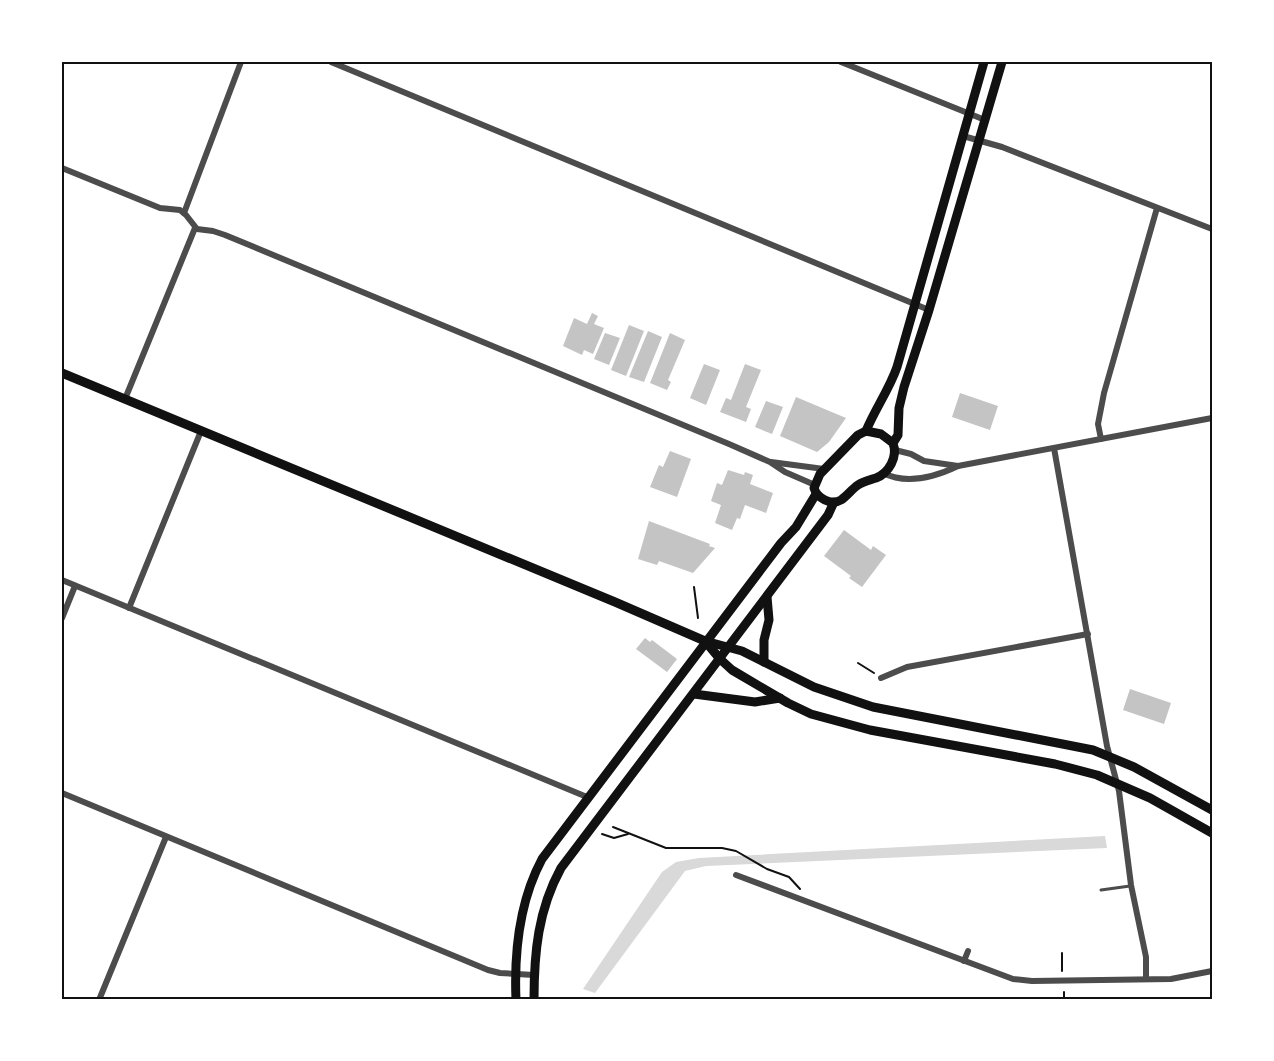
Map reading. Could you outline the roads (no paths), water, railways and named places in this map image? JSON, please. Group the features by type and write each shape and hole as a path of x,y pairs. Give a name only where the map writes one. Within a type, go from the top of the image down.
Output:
{"main road":[{"path":"866,431 893,379 984,62"},
{"path":"816,489 825,500 834,502 842,499 860,484 883,473 892,460 898,435 901,398 1002,62"},
{"path":"62,373 705,641 729,646 839,697 873,707 1065,744 1109,756 1157,779 1212,810"},
{"path":"516,999 521,918 532,880 542,859 705,641 780,543 796,527 824,470 858,435 866,431 881,434 894,447"},
{"path":"534,999 534,975 540,922 548,894 561,868 767,597 828,515 834,502"},
{"path":"764,662 764,640 769,620 767,597"},
{"path":"705,641 732,670 811,714 908,737 1078,769 1116,782 1150,798 1212,833"},
{"path":"694,694 755,702 780,698"}],"street":[{"path":"184,213 241,62"},
{"path":"331,62 929,310"},
{"path":"841,62 985,120"},
{"path":"963,136 1010,150 1212,228"},
{"path":"62,168 160,208 177,210 184,213 195,228 225,235 770,462 816,489"},
{"path":"1101,439 1098,423 1104,393 1157,208"},
{"path":"124,399 195,228"},
{"path":"883,473 893,478 938,476 958,466 1212,418"},
{"path":"129,608 201,431"},
{"path":"894,447 924,461 958,466"},
{"path":"1054,448 1109,756 1116,782 1131,885 1146,957 1146,979"},
{"path":"770,462 824,470"},
{"path":"62,580 587,797"},
{"path":"62,618 75,586"},
{"path":"881,678 907,667 1088,634"},
{"path":"62,793 488,970 534,975"},
{"path":"99,999 166,837"},
{"path":"736,875 801,894 1002,976 1023,981 1171,979 1212,971"},
{"path":"964,961 968,951"}],"lane":[{"path":"1101,890 1131,885"}]}
